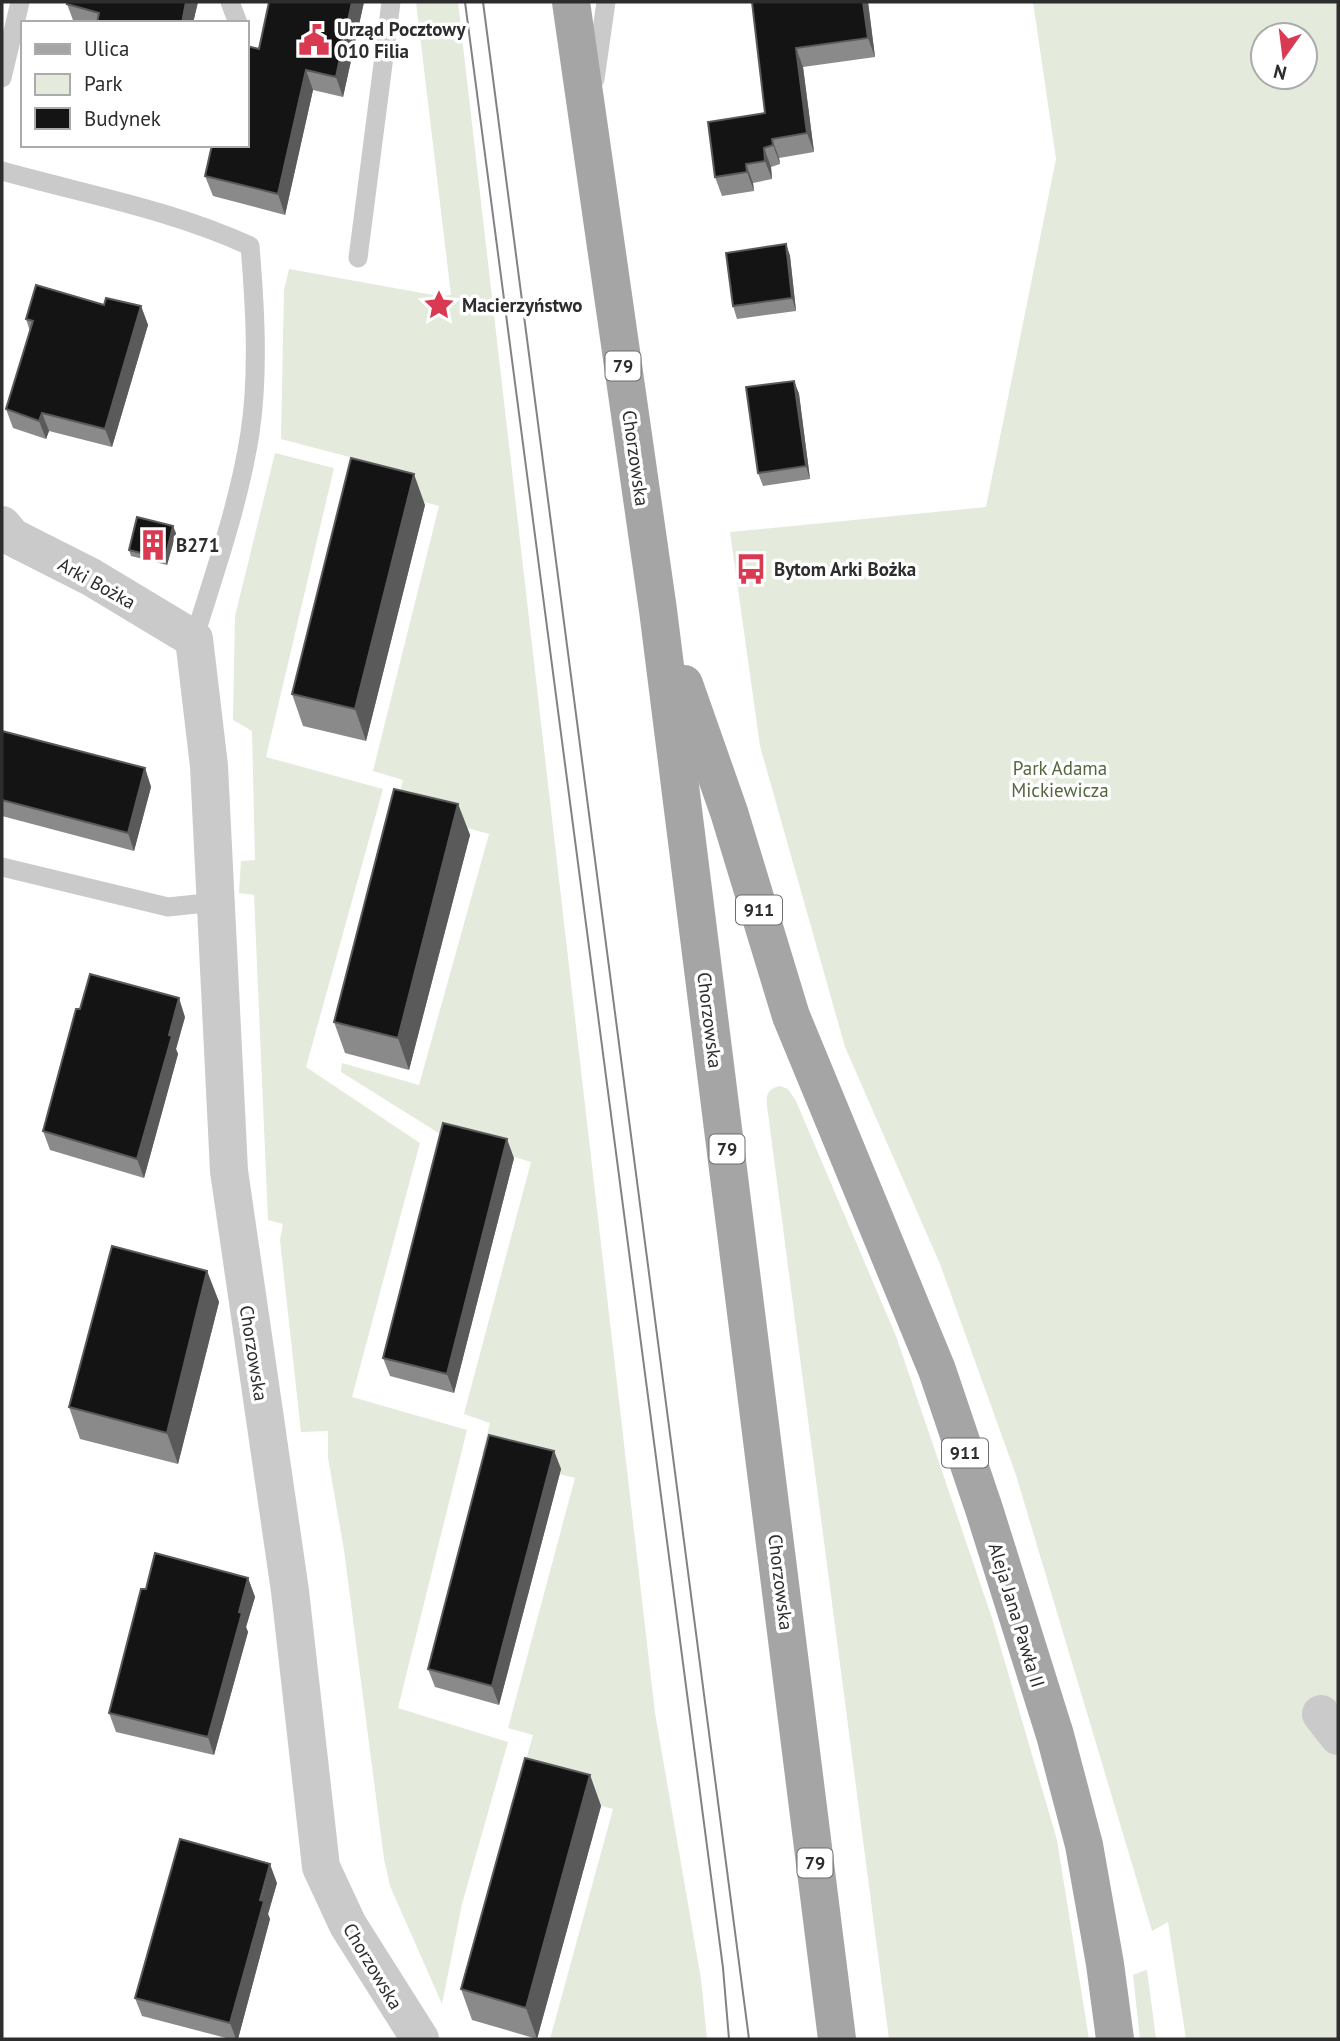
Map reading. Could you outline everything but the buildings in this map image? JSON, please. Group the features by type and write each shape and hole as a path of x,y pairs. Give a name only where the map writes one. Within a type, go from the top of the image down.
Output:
{"main road":[{"name":"Chorzowska","path":"571,2 658,610 837,2039"},
{"name":"Aleja Jana Pawła II","path":"658,610 729,813 791,1016 937,1370 1055,1735 1084,1845 1115,2039"}],"street":[{"name":"Arki Bożka","path":"2,525 12,537 91,578 194,639"},
{"name":"Chorzowska","path":"194,639 209,766 229,1171 290,1591 321,1867 348,1925 420,2039"}],"lane":[{"path":"2,78 20,2"},
{"path":"230,2 237,21"},
{"path":"358,258 391,2"},
{"path":"588,122 606,2"},
{"path":"2,171 136,206 226,235 250,246 253,357 251,431 234,513 194,639"},
{"path":"2,867 168,907 216,902"}],"green space":[{"path":"416,2 458,2 655,1713 701,1979 707,2039 550,2039 613,1809 519,1785 533,1735 508,1728 575,1478 482,1454 490,1423 464,1414 531,1162 445,1137 341,1072 342,1063 419,1085 489,834 396,808 403,780 373,771 439,506 352,483 357,459 281,439 284,290 289,269 439,296 451,295"},
{"name":"Park Adama Mickiewicza","path":"1033,2 1338,2 1338,2039 1186,2039 1168,1922 1152,1931 1016,1475 940,1264 845,1047 760,746 730,532 986,507 1056,159"},
{"path":"275,453 334,468 266,757 383,789 306,1067 420,1143 352,1397 467,1430 398,1708 508,1742 462,1904 442,2004 390,1886 384,1859 344,1550 328,1458 328,1431 301,1432 280,1240 283,1224 268,1220 254,895 239,893 241,861 255,860 252,731 233,720 235,616"},
{"path":"780,1086 788,1089 796,1101 896,1336 992,1618 1057,1840 1089,2039 889,2039 767,1108 769,1092"},
{"path":"1147,1970 1156,2039 1140,2039 1133,1975"}],"tram line":[{"path":"465,2 723,1968 729,2039"},
{"path":"483,2 749,2039"}],"place":[{"name":"Urząd Pocztowy 010 Filia","path":"314,40"},
{"name":"Macierzyństwo","path":"439,305"},
{"name":"B271","path":"153,545"},
{"name":"Bytom Arki Bożka","path":"751,569"}]}
